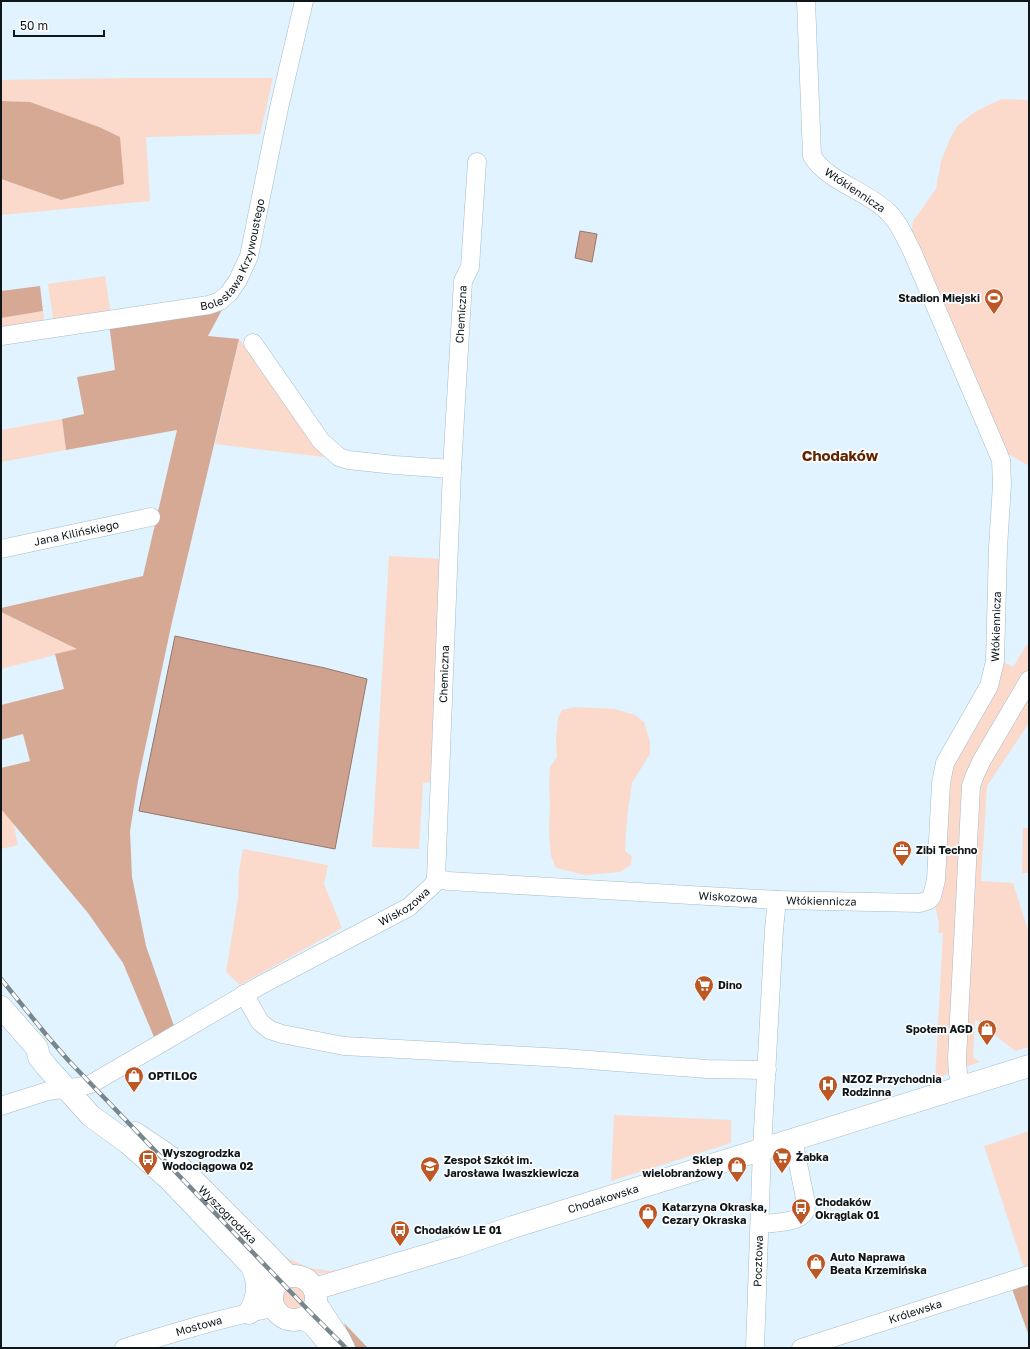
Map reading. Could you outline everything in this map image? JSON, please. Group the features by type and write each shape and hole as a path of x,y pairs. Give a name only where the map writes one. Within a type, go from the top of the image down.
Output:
{"main road":[{"name":"Wyszogrodzka","path":"1,1006 37,1048 46,1051 91,1116 128,1143 169,1179 249,1263 279,1290"},
{"name":"Chodakowska","path":"315,1294 513,1227 1029,1066"},
{"name":"Wyszogrodzka","path":"72,1088 168,1156 264,1250 279,1290"},
{"path":"249,1263 255,1275 258,1288 254,1305 249,1313"},
{"path":"294,1276 306,1279 315,1294 315,1307 311,1313 300,1320 294,1321 282,1317 279,1290 294,1276"}],"street":[{"name":"Bolesława Krzywoustego","path":"1,336 208,305 220,301 229,293 238,280 249,256 279,108 304,1"},
{"name":"Włókiennicza","path":"762,1149 774,929 777,900 920,903 929,900 932,896 936,880 941,783 945,763 989,686 996,661 998,548 1002,484 1001,460 914,255 896,221 888,211 863,194 828,174 812,156 806,1"},
{"name":"Chemiczna","path":"436,878 452,469 463,281 470,267 477,162"},
{"path":"253,343 321,441 339,457 348,460 395,465 452,469"},
{"name":"Jana Kilińskiego","path":"1,549 151,517"},
{"path":"958,1074 957,1059 971,786 974,775 982,760 1029,680"},
{"name":"Wiskozowa","path":"1,1106 48,1091 91,1084 244,994 409,907 434,884 436,878 448,881 777,900"},
{"path":"244,994 260,1022 270,1030 282,1034 344,1046 564,1058 707,1069 767,1070"},
{"path":"760,1224 779,1223 801,1216 806,1211 806,1203 793,1139"},
{"name":"Pocztowa","path":"755,1348 762,1149"},
{"name":"Królewska","path":"801,1348 1029,1275"},
{"name":"Mostowa","path":"124,1348 173,1333 249,1313 279,1290"},
{"path":"315,1294 346,1348"},
{"path":"300,1320 312,1326 330,1348"}],"shaded area":[{"path":"273,78 260,134 146,137 150,201 1,215 1,179 61,200 30,102 1,101 1,80"},
{"name":"Stadion Miejski","path":"1002,99 1029,100 1029,466 1007,453 911,234 913,221 936,189 941,161 957,126 976,111"},
{"path":"1,101 30,102 99,127 120,137 124,184 61,200 1,179"},
{"path":"580,231 597,234 592,262 575,258"},
{"path":"105,276 111,314 54,324 48,284"},
{"path":"40,286 43,311 1,318 1,291"},
{"path":"223,308 208,336 239,339 172,622 138,781 130,831 132,877 146,946 174,1026 154,1037 123,963 88,913 1,809 1,768 30,761 23,734 1,740 1,705 64,689 55,654 77,649 1,612 1,608 143,576 177,430 66,450 62,419 84,414 77,377 115,370 109,323"},
{"path":"43,311 45,325 1,332 1,318"},
{"path":"239,339 324,457 215,444"},
{"path":"62,419 66,450 1,462 1,430"},
{"path":"389,556 443,559 430,782 423,783 419,849 372,847"},
{"path":"1,612 78,649 1,669"},
{"path":"175,636 325,668 367,679 335,849 139,811"},
{"path":"1029,641 1029,672 974,765 951,1072 935,1081 943,933 938,933 939,923 935,905 946,779 1000,660 1013,667"},
{"path":"1029,689 1029,723 987,786 981,881 1013,883 1029,933 1029,1047 1015,1051 975,1019 973,1057 980,1062 963,1068 975,790"},
{"path":"575,707 615,709 635,715 644,722 650,742 650,754 632,783 627,818 625,851 632,856 631,865 620,872 585,875 556,868 551,856 549,832 550,767 557,757 556,739 558,718 562,710"},
{"path":"1,809 13,822 18,845 1,849"},
{"path":"1023,828 1029,828 1029,873 1022,873"},
{"path":"243,849 328,865 324,884 342,928 240,985 226,972 238,898 239,870"},
{"path":"614,1115 731,1120 731,1143 611,1181"},
{"path":"1029,1131 1029,1267 1024,1268 984,1146"},
{"path":"269,1250 310,1268 331,1271 342,1269 342,1271 319,1274 308,1269 292,1266"},
{"path":"296,1282 305,1285 310,1302 307,1306 288,1285"},
{"path":"1029,1284 1029,1336 1012,1289"},
{"path":"284,1288 304,1309 294,1311 286,1306 282,1298"},
{"path":"344,1323 368,1348 355,1348 353,1346"}],"railway":[{"path":"1,979 68,1060 346,1348"}],"place":[{"name":"Stadion Miejski","path":"994,315"},
{"name":"Zibi Techno","path":"902,867"},
{"name":"Dino","path":"704,1002"},
{"name":"Społem AGD","path":"987,1046"},
{"name":"OPTILOG","path":"134,1093"},
{"name":"NZOZ Przychodnia Rodzinna","path":"828,1102"},
{"name":"Żabka","path":"782,1174"},
{"name":"Wyszogrodzka Wodociągowa 02","path":"148,1176"},
{"name":"Zespoł Szkół im. Jarosława Iwaszkiewicza","path":"430,1183"},
{"name":"Sklep wielobranżowy","path":"737,1183"},
{"name":"Chodaków Okrąglak 01","path":"801,1225"},
{"name":"Katarzyna Okraska, Cezary Okraska","path":"648,1230"},
{"name":"Chodaków LE 01","path":"400,1247"},
{"name":"Auto Naprawa Beata Krzemińska","path":"816,1280"}],"district":[{"name":"Chodaków","path":"840,456"}]}
